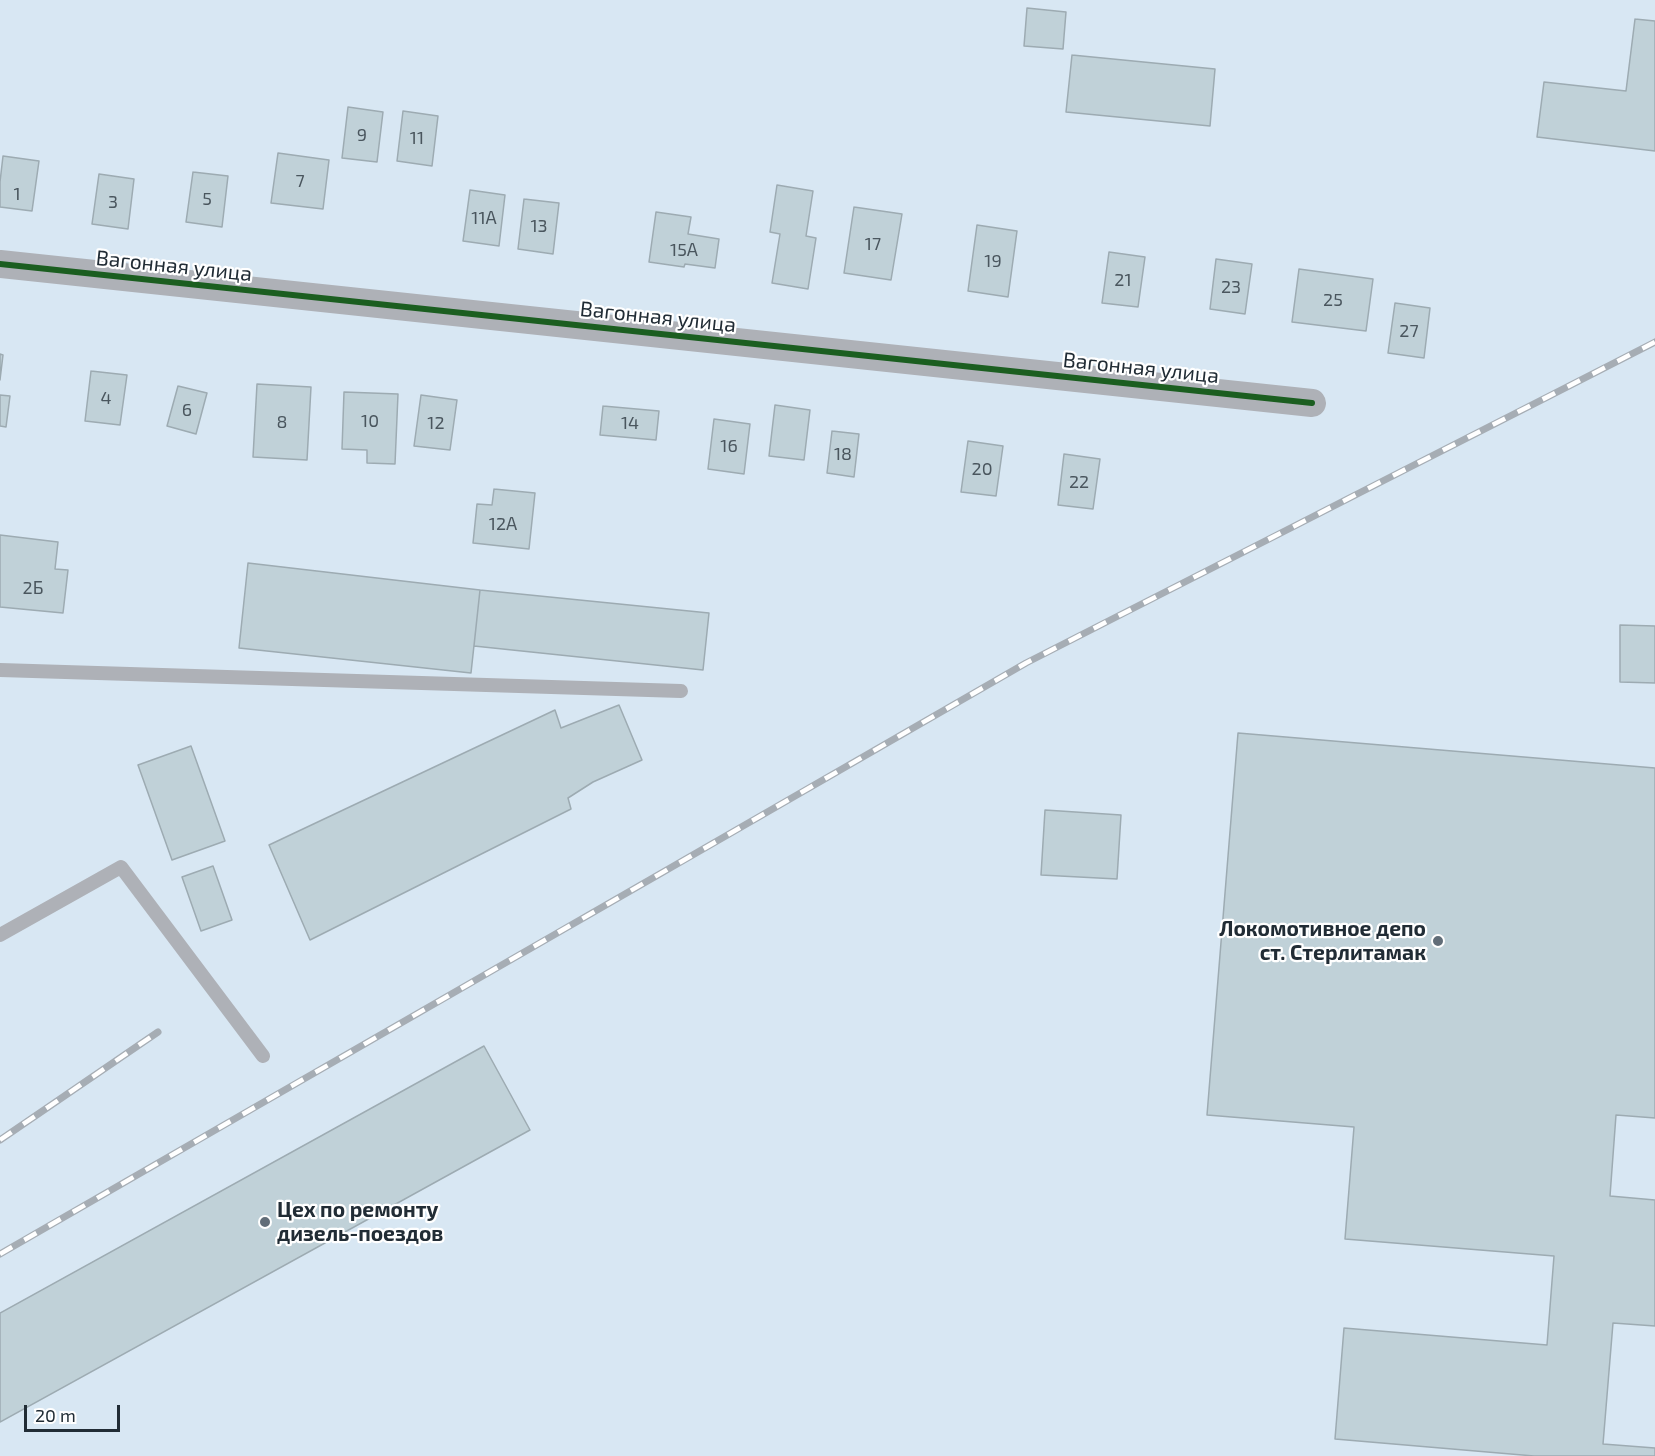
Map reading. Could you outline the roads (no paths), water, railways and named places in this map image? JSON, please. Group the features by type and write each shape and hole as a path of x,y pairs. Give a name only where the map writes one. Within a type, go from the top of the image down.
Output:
{"street":[{"name":"Вагонная улица","path":"0,264 1312,403"}],"lane":[{"path":"0,670 681,691"},
{"path":"0,935 121,867 263,1056"}],"railway":[{"path":"0,1254 1026,663 1655,342"},
{"path":"0,1140 158,1032"}],"place":[{"name":"Локомотивное депо ст. Стерлитамак","path":"1438,941"},
{"name":"Цех по ремонту дизель-поездов","path":"265,1222"}]}
